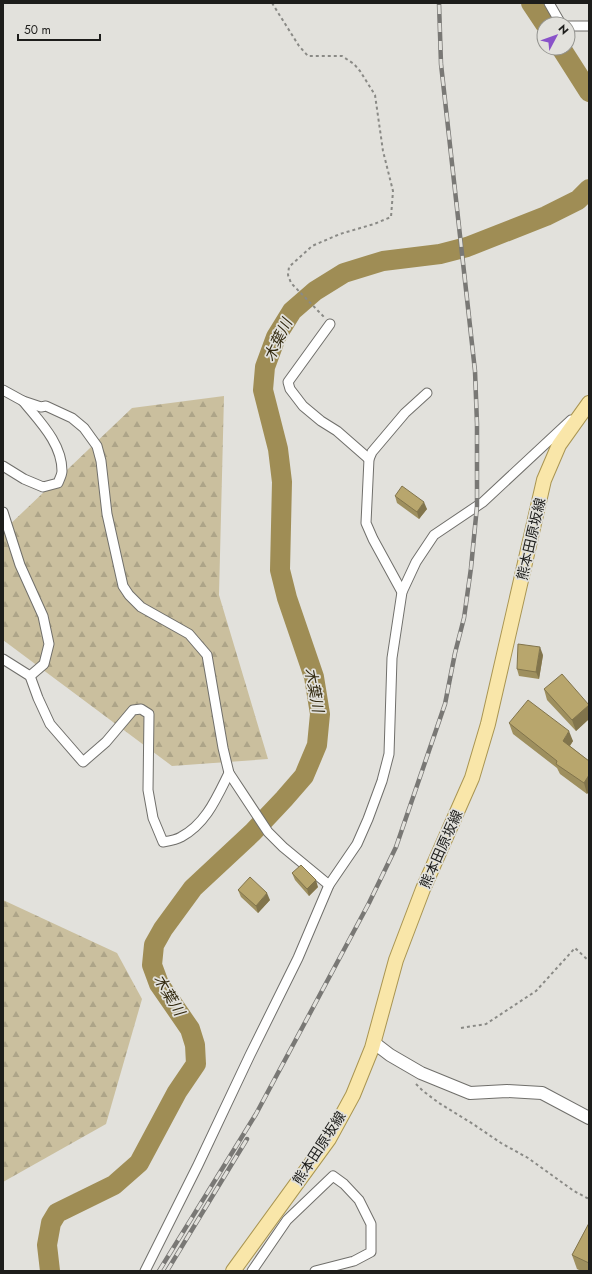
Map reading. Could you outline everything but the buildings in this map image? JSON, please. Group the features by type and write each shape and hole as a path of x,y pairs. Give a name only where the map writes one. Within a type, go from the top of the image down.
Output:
{"main road":[{"name":"熊本田原坂線","path":"233,1271 329,1138 353,1095 373,1042 396,960 423,889 472,778 488,724 544,480 559,445 588,404"}],"street":[{"path":"549,3 556,16"},
{"path":"576,26 589,26"},
{"path":"330,324 288,382 290,389 303,406 320,421 337,431 369,459"},
{"path":"3,390 23,401 41,407 46,406 72,418 84,428 97,446 101,461 106,514 123,586 129,595 141,607 189,634 207,656 223,748 229,773 268,832 283,847 329,885"},
{"path":"402,592 373,539 366,522 369,459 372,452 405,413 426,393"},
{"path":"3,466 24,479 44,488 58,483 62,473 59,455 51,436 23,401"},
{"path":"145,1271 298,958 329,885 357,844 382,781 389,754 392,658 402,592 416,562 434,535 483,502 588,404"},
{"path":"3,512 20,565 43,616 49,644 44,664 30,676"},
{"path":"3,660 30,676 50,724 84,762 106,742 133,710 141,709 149,714 148,790 153,818 163,842 181,838 197,825 209,812 229,773"},
{"path":"373,1042 390,1055 422,1073 470,1093 507,1091 542,1093 589,1118"},
{"path":"252,1271 287,1220 333,1176 344,1184 359,1200 371,1224 371,1252 354,1261 315,1271"}],"path":[{"path":"272,3 308,56 342,56 354,64 360,71 375,95 383,151 393,191 391,217 374,224 340,234 312,246 289,267 288,275 291,282 330,324"},
{"path":"461,1028 486,1024 536,991 575,948 589,961"},
{"path":"412,1080 423,1091 439,1103 501,1143 528,1158 574,1191 589,1199"}],"green space":[{"path":"224,396 219,595 268,759 172,766 3,640 3,531 132,408"},
{"path":"3,900 117,953 142,999 106,1124 3,1182"}],"waterway":[{"name":"木葉川","path":"531,3 540,16"},
{"name":"木葉川","path":"566,56 589,92"},
{"name":"木葉川","path":"50,1271 47,1245 51,1223 57,1213 114,1185 139,1163 177,1092 196,1064 195,1045 190,1029 159,984 152,965 154,945 163,929 193,888 253,832 304,776 317,745 320,714 314,677 287,598 280,570 282,482 278,449 263,390 265,367 276,337 292,311 315,291 344,273 383,261 440,254 467,247 546,216 578,200 589,189"}],"railway":[{"path":"159,1271 256,1114 369,903 396,847 445,704 455,653 464,618 477,506 477,424 475,371 441,64 439,3"},
{"path":"167,1271 247,1139"}]}
